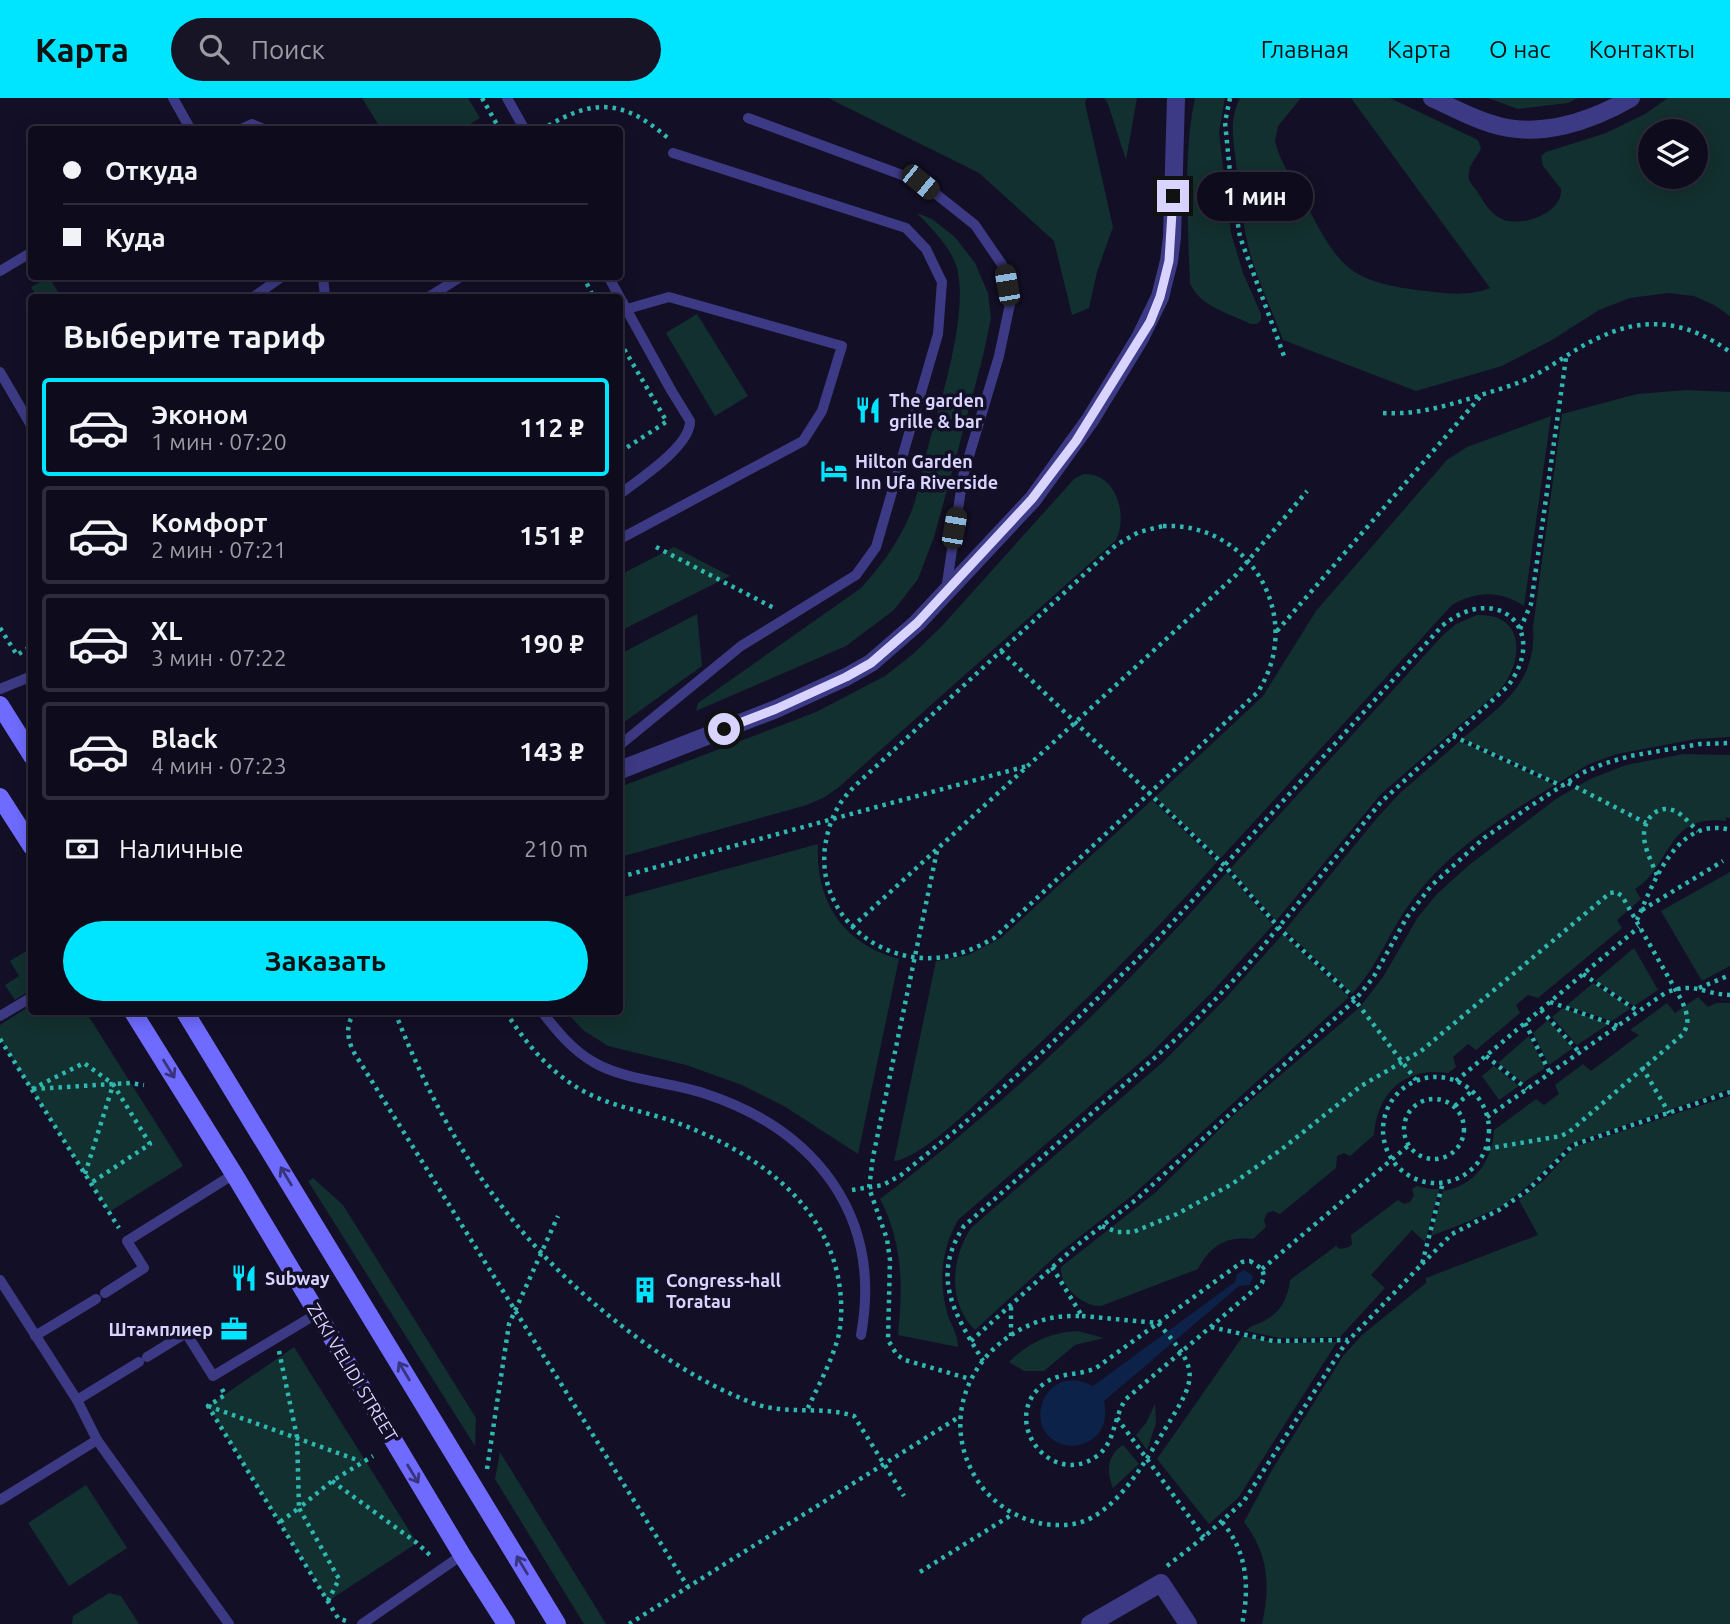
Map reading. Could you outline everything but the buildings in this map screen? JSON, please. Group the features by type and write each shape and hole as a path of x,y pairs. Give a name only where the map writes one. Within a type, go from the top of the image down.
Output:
{"main road":[{"path":"0,705 28,750"},
{"path":"0,796 28,841"},
{"name":"ZEKI VELIDI STREET","path":"135,1015 318,1313 461,1555 506,1624"},
{"path":"187,1015 557,1624"}],"street":[{"path":"623,769 776,709 846,677 889,649 945,594 1032,499 1090,420 1150,322 1160,297 1169,261 1176,98"},
{"path":"1432,98 1489,124 1529,130 1561,127 1615,107 1631,98"},
{"path":"1090,1624 1161,1576 1188,1624"}],"lane":[{"path":"173,98 189,126"},
{"path":"507,98 523,126"},
{"path":"748,118 920,182 975,225 1003,266 1010,304 999,356 963,476 945,594"},
{"path":"623,743 741,646 856,575 876,547 938,334 942,282 926,249 906,228 673,153"},
{"path":"0,271 28,254"},
{"path":"258,294 277,280"},
{"path":"433,294 456,280"},
{"path":"623,492 659,465 687,434 690,421 623,312 669,297 842,346 822,411 803,441 623,537"},
{"path":"0,372 28,420"},
{"path":"0,690 28,678"},
{"path":"0,1016 28,999"},
{"path":"545,1015 575,1050 594,1063 628,1076 651,1079 707,1094 768,1121 802,1146 830,1176 857,1232 866,1273 865,1314 861,1335"},
{"path":"35,1336 144,1268 127,1241 234,1174"},
{"path":"0,1280 77,1400 97,1440 229,1624"},
{"path":"77,1400 186,1334 214,1376 318,1313"},
{"path":"0,1500 97,1440"},
{"path":"360,1624 461,1555"}],"path":[{"path":"482,98 498,126"},
{"path":"1230,98 1225,122 1240,237 1284,356"},
{"path":"547,126 567,112 587,105 608,103 648,118 670,139 673,153"},
{"path":"1383,413 1421,412 1526,380 1593,340 1622,328 1660,323 1686,327 1706,335 1730,352"},
{"path":"623,347 667,422"},
{"path":"1520,629 1531,604 1567,357"},
{"path":"1276,631 1482,394"},
{"path":"623,450 684,413"},
{"path":"852,927 1226,584 1307,491"},
{"path":"1176,526 1197,529 1232,547 1248,561 1266,588 1274,612 1276,631 1274,659 1266,680 1257,693 994,938 951,956 915,957 882,948 852,927 839,911 826,880 824,857 832,819 840,803 1116,545 1150,528 1176,526"},
{"path":"656,547 790,617"},
{"path":"839,1192 869,1188 901,1175 1003,1090 1131,967 1451,619 1465,611 1491,608 1503,611 1513,619 1520,629 1523,650 1520,665 1512,681 1381,802 1217,999 1156,1059 964,1226 952,1247 947,1278 953,1309 983,1361"},
{"path":"0,628 17,655 28,648"},
{"path":"1001,651 1224,865 1278,927 1354,1000 1416,1080"},
{"path":"1453,736 1566,784 1646,823"},
{"path":"971,1341 1052,1267 1137,1199 1354,1000 1373,978 1408,917 1432,885 1484,838 1592,768 1620,759 1700,744 1730,743"},
{"path":"623,876 1028,766"},
{"path":"1657,876 1645,844 1646,823 1654,812 1668,809 1675,811 1698,831"},
{"path":"1457,1081 1583,975 1638,924 1657,876 1686,839 1698,831 1716,827 1730,830"},
{"path":"937,849 873,1157 869,1188 887,1239 890,1282 887,1326 892,1349 905,1360 970,1378"},
{"path":"1641,911 1723,861"},
{"path":"1102,1226 1117,1232 1133,1232 1206,1199 1282,1149 1361,1086 1427,1046 1610,892 1616,892 1622,896 1675,989 1688,1018 1687,1027 1682,1035 1566,1134 1485,1149"},
{"path":"1583,975 1639,1012"},
{"path":"1699,988 1730,975"},
{"path":"1487,1117 1675,989 1699,988 1717,995 1730,995"},
{"path":"1550,1002 1619,1026"},
{"path":"1541,1010 1580,1053"},
{"path":"354,1015 348,1030 353,1051 688,1587"},
{"path":"396,1015 413,1058 439,1111 469,1162 503,1209 541,1254 612,1318 690,1373 753,1404 779,1409 830,1410 854,1416 904,1496"},
{"path":"508,1015 532,1048 576,1087 614,1105 659,1116 709,1135 761,1166 784,1184 810,1212 832,1254 838,1276 840,1320 837,1341 807,1410"},
{"path":"1525,1023 1550,1073"},
{"path":"0,1040 127,1241"},
{"path":"1486,1056 1527,1089"},
{"path":"32,1089 84,1063 113,1084 150,1144 91,1183"},
{"path":"1643,1067 1669,1113"},
{"path":"1436,1077 1457,1081 1479,1099 1487,1117 1489,1128 1485,1149 1480,1159 1464,1175 1443,1182 1420,1180 1399,1168 1392,1159 1384,1140 1384,1119 1398,1092 1416,1080 1436,1077"},
{"path":"32,1089 113,1084 144,1085"},
{"path":"85,1174 113,1084"},
{"path":"1455,1106 1472,1091"},
{"path":"1161,1576 1177,1559 1222,1522 1251,1491 1349,1340 1452,1234 1499,1210 1528,1190 1573,1145 1730,1092"},
{"path":"1431,1099 1446,1101 1455,1106 1465,1128 1461,1144 1453,1152 1433,1159 1422,1156 1409,1145 1404,1130 1405,1121 1414,1106 1431,1099"},
{"path":"1262,1269 1409,1145"},
{"path":"1422,1264 1443,1182"},
{"path":"490,1449 509,1324 558,1216"},
{"path":"1242,1262 1254,1262 1262,1269 1262,1283 1126,1399 1112,1437 1105,1448 1084,1462 1071,1464 1046,1457 1029,1437 1026,1424 1030,1399 1038,1388 1060,1375 1082,1374 1096,1368 1158,1323 1242,1262"},
{"path":"1052,1267 1082,1315"},
{"path":"1011,1304 1011,1337"},
{"path":"1082,1315 1158,1323 1182,1351 1190,1375 1188,1391 1147,1458 1113,1501 1087,1520 1056,1525 1034,1522 1013,1514 990,1496 972,1473 963,1446 960,1417 970,1378 983,1361 1011,1337 1041,1320 1082,1315"},
{"path":"293,1326 279,1351 297,1437 299,1508 339,1579 328,1601"},
{"path":"1211,1327 1273,1341 1349,1340"},
{"path":"208,1406 225,1395 214,1376"},
{"path":"208,1406 361,1462"},
{"path":"208,1406 338,1618 360,1624"},
{"path":"629,1623 960,1417"},
{"path":"1117,1418 1204,1537"},
{"path":"280,1522 332,1481 373,1456"},
{"path":"332,1481 417,1544 443,1567"},
{"path":"920,1572 1013,1514"},
{"path":"1222,1522 1237,1541 1246,1576 1242,1624"}],"green space":[{"path":"362,98 468,98 480,118 467,126 379,126"},
{"path":"828,98 1087,98 1085,103 1113,227 1097,272 1089,308 1072,315 1054,241 979,173"},
{"path":"1104,98 1137,98 1126,160 1108,104"},
{"path":"1195,98 1225,98 1219,133 1231,233 1243,273 1261,314 1261,320 1257,324 1225,313 1208,303 1200,298 1190,283 1188,165"},
{"path":"1240,98 1301,98 1278,126 1275,141 1287,170 1337,255 1361,276 1378,282 1459,294 1490,288 1351,98 1390,98 1478,140 1481,148 1470,169 1470,182 1494,214 1502,219 1520,221 1530,220 1548,211 1560,198 1561,189 1543,166 1541,156 1546,152 1606,133 1645,114 1668,98 1730,98 1730,316 1694,296 1668,293 1630,298 1599,310 1552,340 1502,366 1416,391 1283,340 1250,253 1240,197 1233,121"},
{"path":"1488,98 1578,98 1568,103 1518,109"},
{"path":"917,213 932,219 955,237 975,263 988,293 991,318 934,537 918,579 894,610 846,646 696,711 698,703 861,588 888,554 909,517 951,359 960,287 957,268 950,253"},
{"path":"44,280 51,280 59,294 35,294 31,287"},
{"path":"697,314 748,396 715,416 666,333"},
{"path":"1687,390 1730,392 1730,737 1696,739 1617,754 1589,764 1558,783 1462,739 1513,692 1529,664 1562,414 1637,394"},
{"path":"1551,416 1524,606 1506,597 1488,594 1470,597 1452,605 1220,859 1155,797 1263,696 1316,611 1447,460 1467,447"},
{"path":"1084,474 1095,476 1112,488 1120,508 1121,519 1116,540 839,787 807,805 623,856 623,786 816,712 885,676 941,627 1075,478"},
{"path":"674,547 730,576 623,630 623,573"},
{"path":"697,614 702,666 623,723 623,652"},
{"path":"1477,615 1493,616 1505,622 1512,630 1516,653 1508,678 1500,690 1381,794 1276,921 1230,869 1443,635 1456,624"},
{"path":"1460,741 1555,785 1478,835 1443,865 1413,899 1370,971 1352,994 1285,930 1400,793"},
{"path":"1683,754 1730,755 1730,818 1726,817 1726,821 1706,821 1692,825 1680,833 1656,868 1635,889 1641,899 1617,920 1622,928 1538,998 1528,995 1516,1005 1520,1013 1476,1050 1468,1044 1453,1057 1456,1067 1448,1073 1419,1074 1406,1078 1396,1086 1381,1107 1374,1135 1350,1156 1344,1153 1337,1156 1336,1168 1280,1214 1273,1211 1267,1213 1264,1220 1266,1227 1253,1239 1235,1239 1220,1244 1208,1254 1198,1269 1101,1306 1086,1303 1073,1294 1064,1281 1061,1267 1156,1192 1236,1113 1360,1007 1383,977 1418,917 1437,894 1469,865 1556,799 1590,779 1626,765"},
{"path":"1152,800 1217,862 1115,971 969,1110 920,1150 894,1161 936,961 968,955 1001,938"},
{"path":"818,844 822,884 836,917 862,943 899,959 858,1154 784,1106 742,1085 686,1065 608,1046 583,1030 569,1015 623,1015 623,897"},
{"path":"1227,872 1273,925 1151,1053 958,1220 948,1243 942,1279 948,1316 958,1347 898,1335 900,1266 893,1232 880,1199 973,1125 1062,1045 1105,1003"},
{"path":"1730,872 1730,966 1702,981 1661,911"},
{"path":"1283,934 1349,997 1134,1194 1059,1253 975,1330 960,1307 955,1280 959,1253 971,1228 1164,1061"},
{"path":"1634,948 1658,990 1634,1006 1595,981"},
{"path":"28,950 28,992 15,1000 5,985 19,976 10,961"},
{"path":"1593,983 1631,1008 1612,1021 1566,1006"},
{"path":"1698,997 1708,1007 1716,1003 1730,1003 1730,1089 1570,1144 1536,1179 1504,1205 1431,1236 1443,1191 1473,1178 1480,1170 1490,1152 1494,1130 1536,1099 1544,1105 1559,1094 1555,1085 1583,1064 1591,1071 1639,1035 1630,1030 1667,1003 1675,1013"},
{"path":"28,1007 28,1015 88,1015 183,1166 109,1212 0,1039 0,1025"},
{"path":"1563,1008 1609,1024 1577,1045 1552,1017"},
{"path":"1548,1020 1573,1048 1549,1065 1533,1033"},
{"path":"1529,1036 1545,1068 1523,1083 1498,1063"},
{"path":"1494,1066 1519,1086 1499,1100 1482,1076"},
{"path":"1730,1096 1730,1624 1262,1624 1267,1583 1263,1558 1244,1522 1272,1470 1343,1356 1362,1335 1426,1283 1426,1278 1538,1235 1519,1200 1544,1180 1574,1147"},
{"path":"313,1178 343,1205 476,1418 475,1446 308,1181"},
{"path":"1417,1186 1439,1189 1425,1242 1412,1230 1371,1275 1385,1288 1340,1337 1279,1338 1246,1331 1272,1316 1280,1308 1286,1298 1290,1280 1336,1246 1340,1249 1349,1247 1352,1244 1351,1235 1398,1200 1404,1204 1410,1202 1414,1195 1412,1189"},
{"path":"1078,1331 1104,1338 1075,1345 1044,1371 1024,1371 1009,1362 1040,1340"},
{"path":"1243,1336 1278,1343 1337,1342 1238,1498 1209,1524 1157,1459"},
{"path":"294,1347 417,1543 328,1601 208,1406"},
{"path":"1155,1404 1156,1423 1147,1450 1136,1435 1146,1423"},
{"path":"1123,1445 1139,1464 1113,1488 1109,1464"},
{"path":"500,1452 606,1624 584,1624 495,1479"},
{"path":"86,1485 127,1548 69,1586 28,1523"},
{"path":"109,1593 121,1596 139,1624 72,1624 73,1616"}],"water":[{"path":"1244,1270 1253,1277 1250,1285 1239,1286 1104,1401 1104,1423 1096,1436 1085,1443 1072,1446 1051,1438 1043,1427 1040,1414 1043,1401 1050,1390 1061,1382 1076,1380 1093,1386 1235,1282 1237,1274"}],"place":[{"name":"The garden grille & bar","path":"868,410"},
{"name":"Hilton Garden Inn Ufa Riverside","path":"834,471"},
{"name":"Subway","path":"244,1278"},
{"name":"Congress-hall Toratau","path":"645,1290"},
{"name":"Штамплиер","path":"234,1329"}],"route":[{"path":"724,729 776,709 871,663 917,623 1032,499 1076,441 1150,322 1166,278 1172,237 1173,196"}]}
